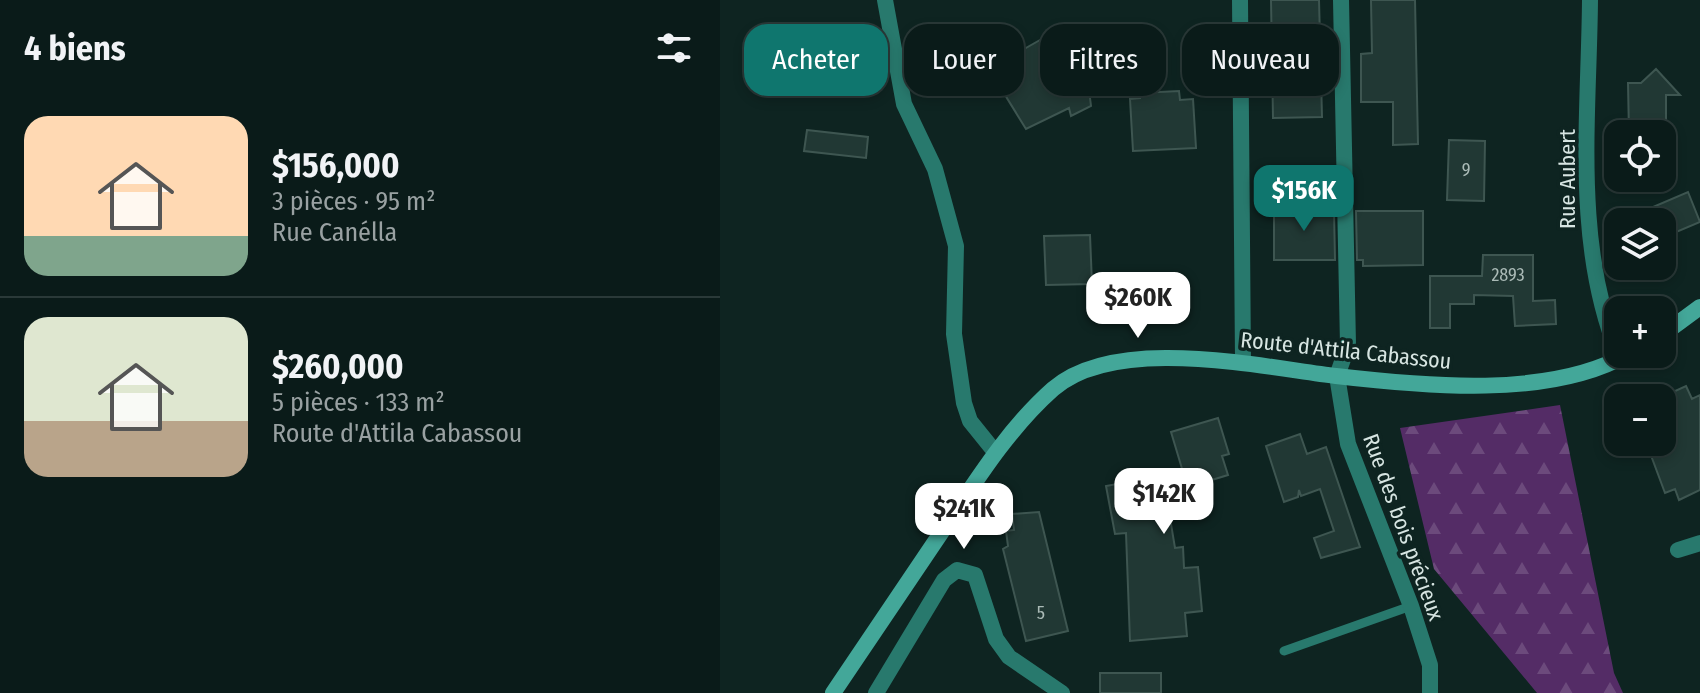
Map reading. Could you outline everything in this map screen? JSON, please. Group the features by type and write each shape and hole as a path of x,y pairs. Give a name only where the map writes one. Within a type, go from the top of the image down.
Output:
{"main road":[{"path":"1676,325 1700,307"},
{"name":"Route d'Attila Cabassou","path":"833,693 995,452 1054,388 1086,371 1143,360 1194,357 1243,361 1337,376 1466,384 1523,383 1604,364"}],"street":[{"path":"885,0 904,104 935,169 956,246 954,334 964,403 970,421 995,452"},
{"path":"1240,0 1243,361"},
{"path":"1337,376 1348,345 1341,0"},
{"name":"Rue Aubert","path":"1590,0 1588,227 1604,307"},
{"name":"Rue des bois précieux","path":"1337,376 1348,444 1411,606 1430,665 1430,693"},
{"path":"1678,550 1700,543"},
{"path":"876,693 944,580 957,570 975,575 996,639 1009,657 1062,693"}],"lane":[{"path":"1284,651 1411,606"}],"green space":[{"path":"1560,405 1614,673 1623,693 1537,693 1434,569 1400,428"}],"building":[{"path":"1271,0 1319,0 1320,24 1271,24"},
{"path":"1371,0 1415,0 1418,144 1393,145 1393,102 1361,102 1361,54 1372,53"},
{"path":"1040,40 1040,96 1090,96 1091,106 1071,116 1069,108 1026,129 1006,96 1024,96 1024,49"},
{"path":"1656,69 1680,95 1666,95 1666,120 1629,120 1628,83 1641,83"},
{"path":"1179,91 1180,100 1193,99 1196,148 1133,151 1130,99 1166,96 1166,92"},
{"path":"1273,96 1321,96 1322,117 1273,118"},
{"path":"807,130 868,137 866,158 804,151"},
{"path":"1449,140 1485,141 1484,201 1447,200"},
{"path":"1688,192 1700,222 1676,232 1676,208 1651,208"},
{"path":"1331,206 1334,211 1335,260 1274,260 1274,207"},
{"path":"1356,211 1423,211 1423,265 1363,266 1363,260 1357,260"},
{"path":"1090,235 1092,284 1046,285 1044,236"},
{"path":"1483,255 1533,255 1533,301 1555,300 1556,324 1515,326 1513,296 1474,295 1474,304 1450,304 1450,328 1430,328 1430,276 1482,276"},
{"path":"1686,386 1692,399 1700,395 1700,490 1679,500 1675,489 1665,493 1651,456 1676,456 1676,391"},
{"path":"1218,418 1229,454 1222,456 1228,475 1166,494 1175,548 1183,547 1184,568 1198,567 1202,611 1185,613 1187,636 1130,641 1126,533 1115,534 1106,486 1183,472 1171,432"},
{"path":"1300,434 1307,454 1326,447 1360,547 1321,558 1314,538 1334,531 1320,489 1301,496 1299,490 1298,497 1284,502 1266,446"},
{"path":"1039,512 1068,631 1026,641 1003,549 1008,546 1006,531 1014,530 1012,514"},
{"path":"1100,673 1161,673 1161,693 1100,693"}]}
